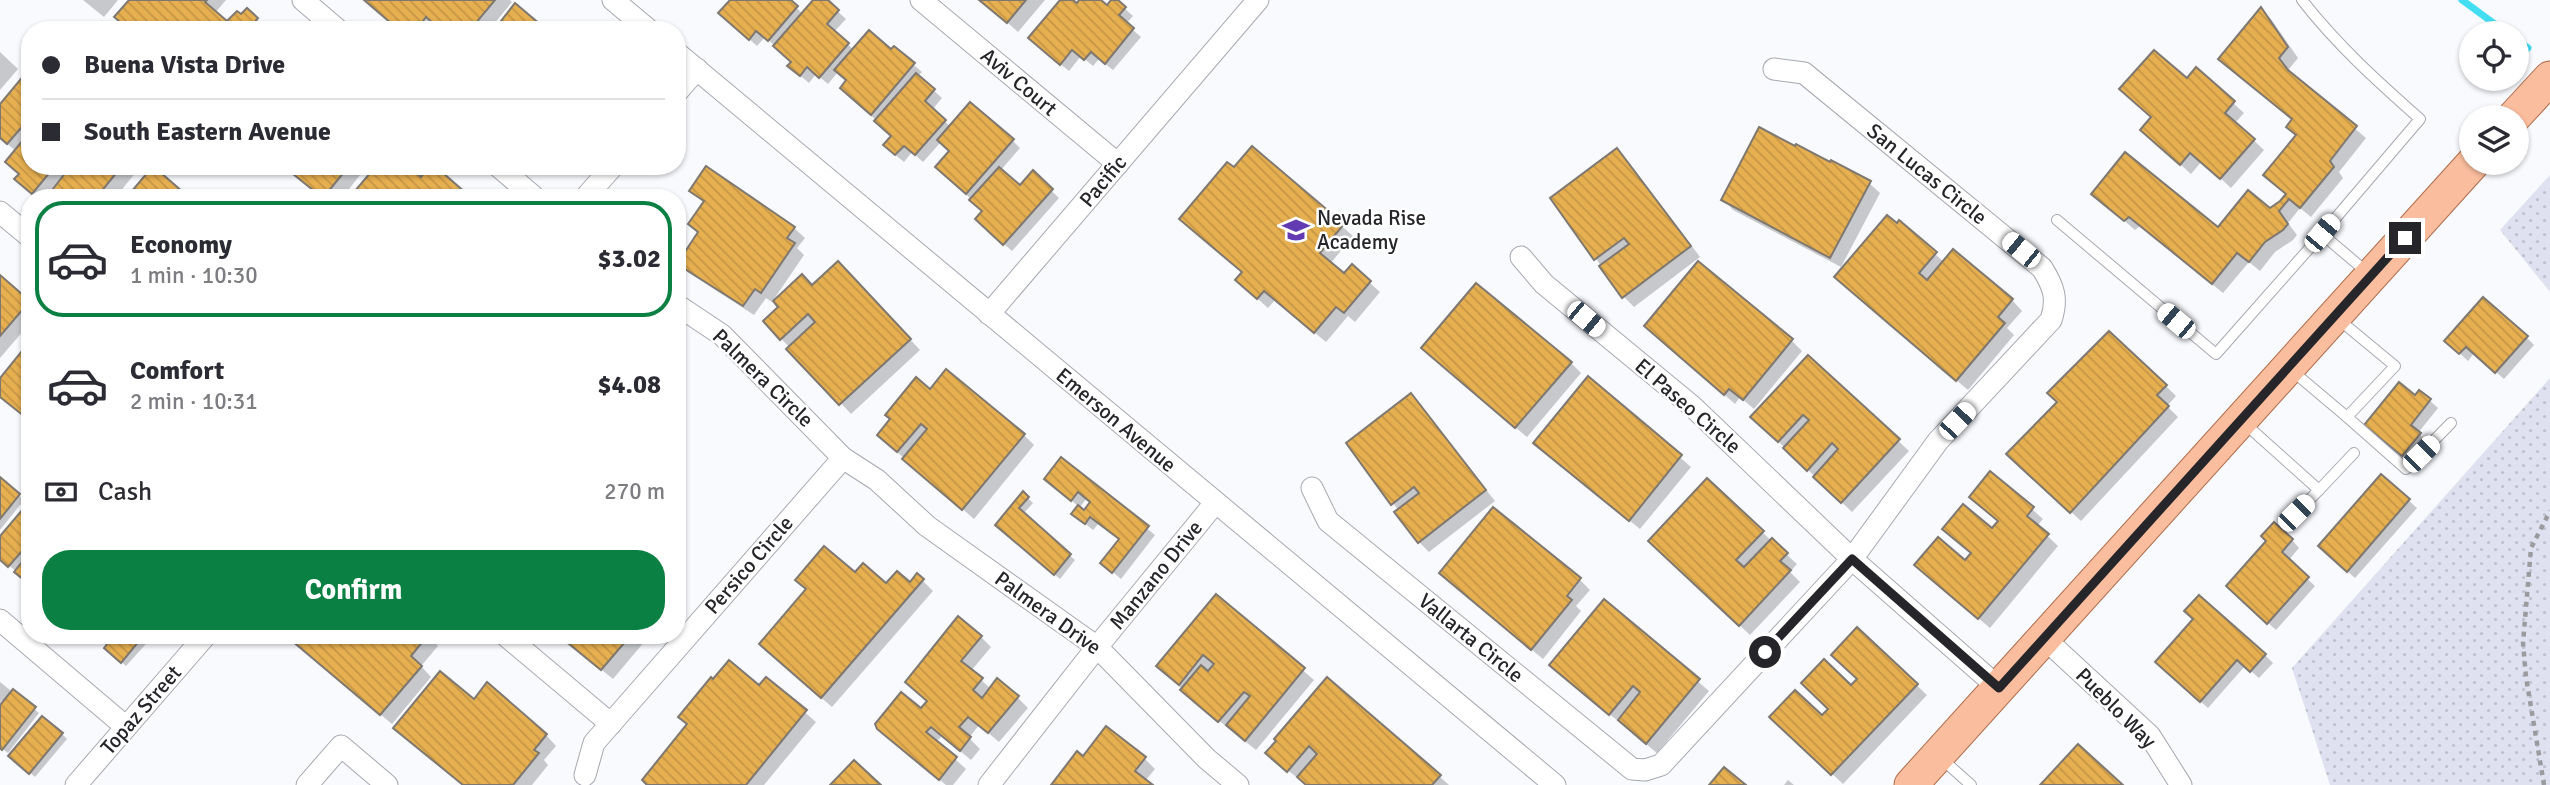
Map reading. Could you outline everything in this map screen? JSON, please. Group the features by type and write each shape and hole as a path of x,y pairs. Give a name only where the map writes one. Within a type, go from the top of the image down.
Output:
{"main road":[{"path":"2525,105 2550,78"},
{"path":"1911,785 2462,175"}],"street":[{"path":"303,0 328,21"},
{"path":"613,0 638,21"},
{"name":"Aviv Court","path":"921,0 1118,164"},
{"name":"Pacific","path":"989,314 1258,0"},
{"name":"Emerson Avenue","path":"686,60 1555,785"},
{"path":"686,82 697,69"},
{"name":"San Lucas Circle","path":"1774,69 1804,73 2042,268 2054,289 2056,305 2051,320 1938,441 1852,559"},
{"path":"508,175 525,189"},
{"path":"593,189 605,175"},
{"path":"0,212 21,230"},
{"name":"El Paseo Circle","path":"1521,257 1544,284 1692,406 1852,559 1999,688"},
{"name":"Palmera Circle","path":"686,311 722,335 844,458"},
{"name":"Palmera Drive","path":"844,458 877,480 927,526 1097,647 1207,759 1238,785"},
{"name":"Persico Circle","path":"686,638 844,458"},
{"name":"Vallarta Circle","path":"1312,488 1328,521 1632,769 1645,770 1661,765 1852,559"},
{"name":"Manzano Drive","path":"989,785 1097,647 1216,503"},
{"path":"0,620 21,638"},
{"name":"Pueblo Way","path":"2044,638 2150,736 2180,785"},
{"path":"28,644 127,727"},
{"name":"Topaz Street","path":"76,785 198,644"},
{"path":"516,644 611,724"},
{"name":"Persico Circle","path":"585,775 594,743 681,644"},
{"path":"302,782 341,746 387,785"}],"lane":[{"path":"2057,220 2216,354 2420,119 2324,29 2302,0"},
{"path":"2322,233 2371,276"},
{"path":"2335,316 2395,366 2347,417"},
{"path":"2288,367 2406,469 2451,424"},
{"path":"2241,420 2319,490"},
{"path":"2296,513 2354,453"},
{"path":"1937,755 1971,785"}],"path":[{"path":"2544,785 2523,643 2531,548 2550,511"}],"shaded area":[{"path":"2550,175 2550,292 2500,230"},
{"path":"2550,378 2550,785 2330,785 2292,668"}],"building":[{"path":"129,0 207,0 205,2 227,21 119,21 114,17"},
{"path":"364,0 495,0 478,21 431,21 426,17 423,21 388,21"},
{"path":"730,0 791,0 798,6 768,41 756,31 749,40 718,13"},
{"path":"813,0 828,0 839,10 827,24 849,43 819,78 807,67 800,76 787,66 791,62 773,46"},
{"path":"979,0 1026,0 1007,23"},
{"path":"1060,0 1073,0 1077,3 1079,0 1101,0 1107,5 1111,0 1118,0 1126,7 1119,15 1134,28 1105,64 1091,52 1084,60 1072,50 1060,65 1028,38"},
{"path":"515,3 536,21 501,21"},
{"path":"2261,7 2288,47 2279,58 2288,70 2357,126 2330,161 2334,167 2300,208 2289,199 2279,211 2288,224 2283,230 2265,242 2249,262 2237,253 2212,284 2129,217 2124,221 2091,194 2125,152 2218,227 2248,190 2270,208 2280,201 2286,194 2263,175 2296,135 2286,127 2292,119 2218,59"},
{"path":"247,8 258,18 256,21 227,21 237,11 241,14"},
{"path":"869,30 891,49 894,46 915,63 871,115 840,88 846,80 834,70"},
{"path":"2154,50 2187,78 2196,67 2235,101 2225,113 2255,139 2220,179 2190,153 2180,165 2140,130 2151,117 2119,89"},
{"path":"916,73 935,89 925,101 946,120 915,155 904,146 895,155 883,145 891,136 874,121"},
{"path":"21,79 21,128 7,144 0,138 0,104"},
{"path":"970,102 1014,139 966,194 935,167 949,151 937,140"},
{"path":"1759,127 1871,181 1830,258 1721,200"},
{"path":"21,143 21,175 48,175 36,189 26,189 14,179 19,174 5,162"},
{"path":"1252,146 1344,224 1320,253 1344,273 1352,264 1371,281 1344,313 1336,307 1314,333 1264,291 1257,299 1235,280 1242,272 1179,219 1227,162 1234,167"},
{"path":"1617,148 1691,246 1622,298 1599,266 1629,244 1624,238 1594,260 1550,198"},
{"path":"706,166 795,227 787,238 795,243 761,293 755,289 743,306 686,270 686,250 698,232 688,224 704,201 689,191"},
{"path":"999,167 1020,185 1033,170 1053,189 1003,245 975,219 982,211 969,200"},
{"path":"64,175 115,175 103,189 53,189"},
{"path":"145,175 163,175 180,189 134,189"},
{"path":"294,175 342,175 330,189 312,189"},
{"path":"368,175 445,175 461,189 357,189"},
{"path":"1887,215 1897,223 1899,220 1937,252 1919,273 1927,280 1953,249 2013,299 1998,317 2005,323 1956,381 1834,277"},
{"path":"838,261 911,339 839,405 786,349 815,322 808,314 780,340 763,321 778,307 773,301 802,274 812,285"},
{"path":"1698,261 1793,339 1743,400 1729,389 1724,395 1644,326"},
{"path":"0,275 21,293 21,312 0,336"},
{"path":"1476,283 1572,362 1515,428 1421,348"},
{"path":"2483,297 2528,336 2495,373 2466,347 2459,354 2444,341"},
{"path":"2109,331 2167,385 2157,395 2169,406 2070,513 2006,454 2057,402 2047,393"},
{"path":"21,352 21,414 0,397 0,378"},
{"path":"1808,355 1900,439 1841,503 1813,477 1838,449 1832,443 1807,471 1783,448 1809,420 1803,415 1778,442 1750,417"},
{"path":"946,369 1025,434 962,510 902,459 927,429 921,424 897,452 877,435 890,419 885,415 916,377 930,389"},
{"path":"1588,376 1682,455 1629,521 1533,443"},
{"path":"2399,382 2415,395 2419,390 2431,399 2411,425 2421,433 2402,456 2364,425"},
{"path":"1411,393 1486,490 1418,543 1394,512 1419,493 1414,487 1391,505 1346,443"},
{"path":"1061,457 1149,526 1112,573 1100,563 1119,539 1090,517 1085,524 1071,514 1078,505 1084,510 1090,502 1078,492 1071,501 1044,479"},
{"path":"1990,471 2034,507 2027,516 2049,534 1978,619 1914,565 1938,537 1965,560 1971,553 1942,529 1963,504 1992,528 1998,521 1969,497"},
{"path":"2381,474 2410,499 2347,572 2318,546"},
{"path":"0,477 20,494 0,519"},
{"path":"1707,478 1764,531 1736,560 1744,567 1772,538 1788,553 1780,561 1791,570 1739,626 1648,541"},
{"path":"1023,491 1029,497 1019,508 1071,554 1054,575 995,525"},
{"path":"1493,507 1581,578 1567,596 1572,600 1531,650 1439,573"},
{"path":"21,511 21,552 8,567 0,560 0,536"},
{"path":"2274,522 2293,539 2282,552 2309,577 2267,624 2226,586 2266,541 2261,536"},
{"path":"824,546 855,572 863,563 886,583 897,571 910,582 917,573 924,579 821,698 759,644 806,589 795,580"},
{"path":"21,563 21,578 14,572"},
{"path":"1216,594 1305,668 1245,741 1226,725 1250,696 1244,692 1218,722 1180,690 1201,665 1208,671 1214,664 1203,655 1179,685 1156,666"},
{"path":"2199,595 2266,654 2250,672 2237,660 2200,702 2155,662 2193,619 2184,611"},
{"path":"1604,599 1700,679 1646,744 1618,720 1640,692 1633,686 1609,715 1549,665"},
{"path":"958,616 982,636 961,661 983,678 973,690 982,698 997,678 1019,696 988,733 968,717 959,727 971,737 960,751 931,727 926,732 957,757 939,780 877,729 875,724 901,692 921,708 927,701 905,682"},
{"path":"1857,627 1918,684 1831,775 1769,717 1795,690 1822,715 1828,709 1801,683 1824,659 1851,685 1857,679 1831,655"},
{"path":"107,644 137,644 121,663 104,648"},
{"path":"296,644 421,644 411,656 422,666 380,715"},
{"path":"569,644 623,644 601,670"},
{"path":"729,660 759,685 766,677 807,710 746,785 647,785 642,780 687,724 678,717"},
{"path":"440,671 474,699 487,682 547,734 534,750 539,753 513,785 463,785 393,728"},
{"path":"1327,677 1441,775 1432,785 1306,785 1297,777 1317,754 1309,746 1287,772 1265,753"},
{"path":"13,689 36,707 2,750 0,705"},
{"path":"42,716 63,733 29,774 8,756"},
{"path":"1106,726 1146,757 1135,771 1153,785 1051,785 1077,751 1083,756"},
{"path":"2078,744 2123,785 2040,785"},
{"path":"854,760 881,785 830,785"},
{"path":"1724,767 1746,785 1709,785"}],"waterway":[{"path":"2462,0 2491,21"}],"place":[{"name":"Nevada Rise Academy","path":"1296,230"}],"route":[{"path":"1765,652 1852,559 1999,688 2405,238"}]}
